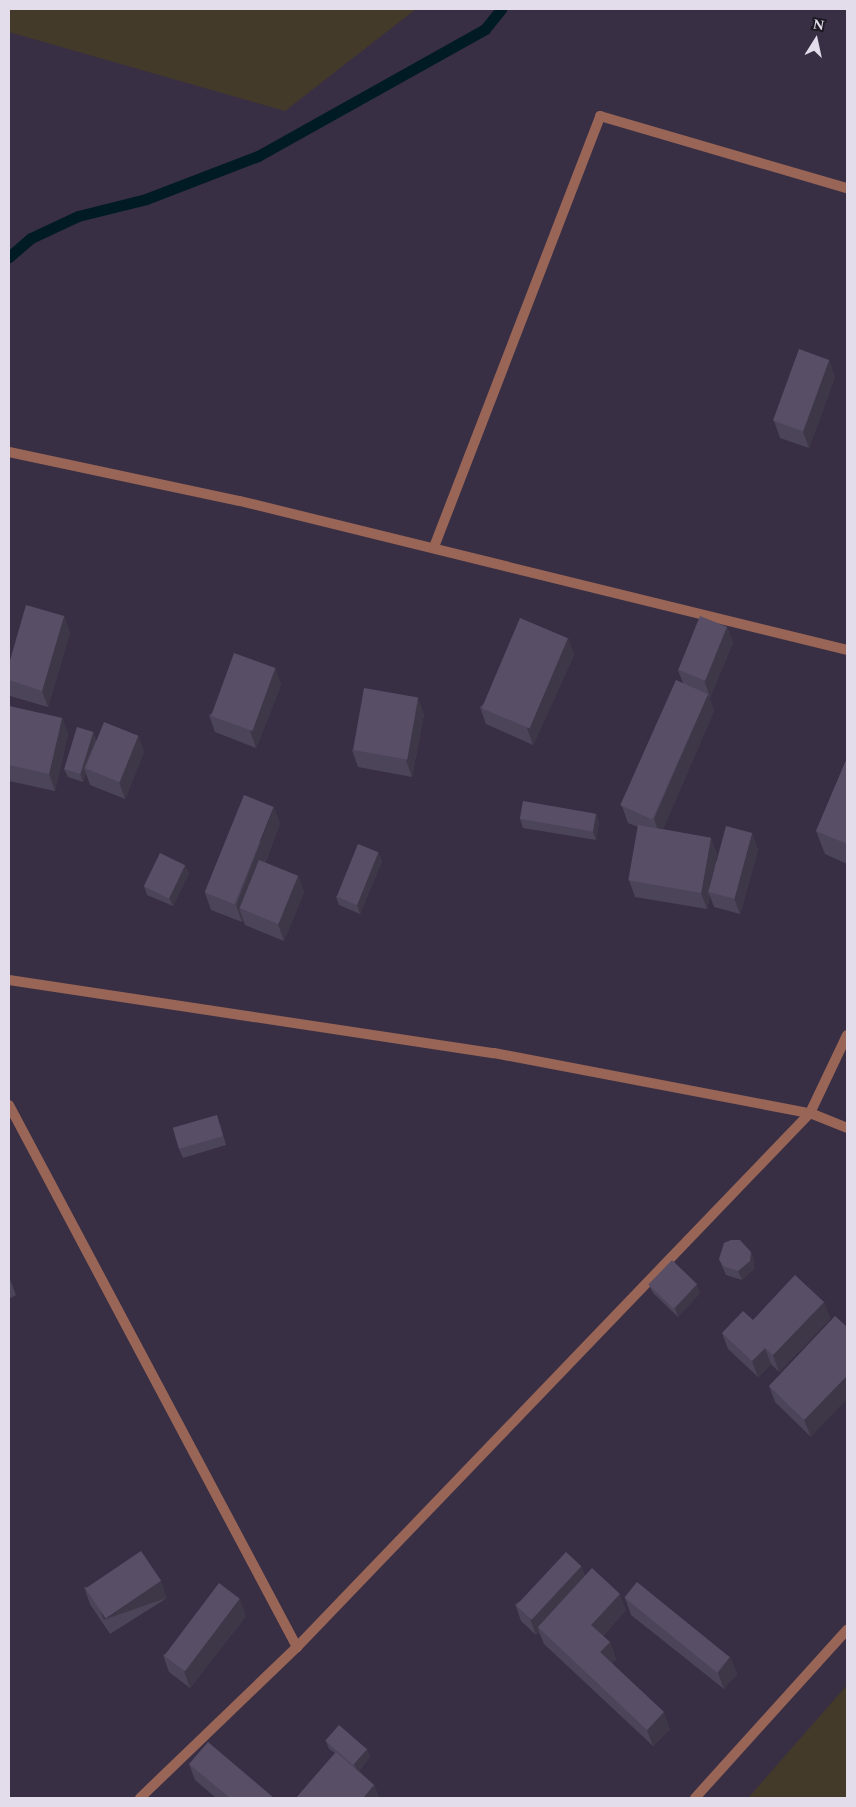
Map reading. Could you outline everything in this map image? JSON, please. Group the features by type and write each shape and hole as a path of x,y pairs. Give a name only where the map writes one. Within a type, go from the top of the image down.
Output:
{"street":[{"path":"434,547 600,116 847,188"},
{"path":"9,452 434,547 847,650"},
{"path":"9,980 494,1053 810,1113 847,1128"},
{"path":"140,1798 297,1647 810,1113 847,1035"},
{"path":"9,1105 297,1647"},
{"path":"695,1798 847,1630"}],"shaded area":[{"path":"9,9 416,9 285,111 9,32"},
{"path":"847,1685 847,1798 748,1798"}],"building":[{"path":"799,349 829,360 803,431 773,420"},
{"path":"26,605 64,616 42,691 9,680 9,664"},
{"path":"700,616 727,627 705,681 678,670"},
{"path":"520,618 568,638 530,729 482,708"},
{"path":"234,653 275,668 252,731 211,716"},
{"path":"676,680 708,694 652,819 620,805"},
{"path":"364,688 418,698 407,760 353,750"},
{"path":"9,706 62,718 49,774 9,765"},
{"path":"104,722 138,736 120,782 85,768"},
{"path":"77,727 93,732 80,774 64,769"},
{"path":"847,758 847,844 816,831"},
{"path":"244,795 274,807 234,904 205,892"},
{"path":"523,801 596,814 593,832 520,819"},
{"path":"638,825 711,838 701,893 628,880"},
{"path":"726,826 752,833 734,899 708,892"},
{"path":"358,844 378,852 357,905 337,897"},
{"path":"160,853 185,865 169,899 144,886"},
{"path":"259,860 298,876 278,924 240,908"},
{"path":"217,1115 223,1136 179,1149 173,1128"},
{"path":"731,1240 740,1240 751,1252 750,1261 738,1271 723,1266 719,1259 724,1243"},
{"path":"672,1260 697,1284 674,1309 648,1284"},
{"path":"795,1275 824,1302 773,1355 765,1348 752,1361 722,1333 743,1311 753,1320"},
{"path":"835,1316 847,1327 847,1376 804,1420 769,1386"},
{"path":"141,1551 161,1581 106,1618 85,1588"},
{"path":"566,1552 581,1566 532,1620 516,1605"},
{"path":"592,1568 620,1594 591,1625 610,1642 600,1652 664,1712 647,1730 538,1627"},
{"path":"637,1582 729,1657 717,1672 624,1598"},
{"path":"219,1583 240,1599 185,1671 164,1656"},
{"path":"339,1725 367,1749 353,1765 325,1741"},
{"path":"208,1742 274,1798 230,1798 189,1764"},
{"path":"336,1752 374,1785 363,1798 296,1798"}],"waterway":[{"path":"9,257 31,238 78,216 146,199 258,156 485,29 501,9"}]}
